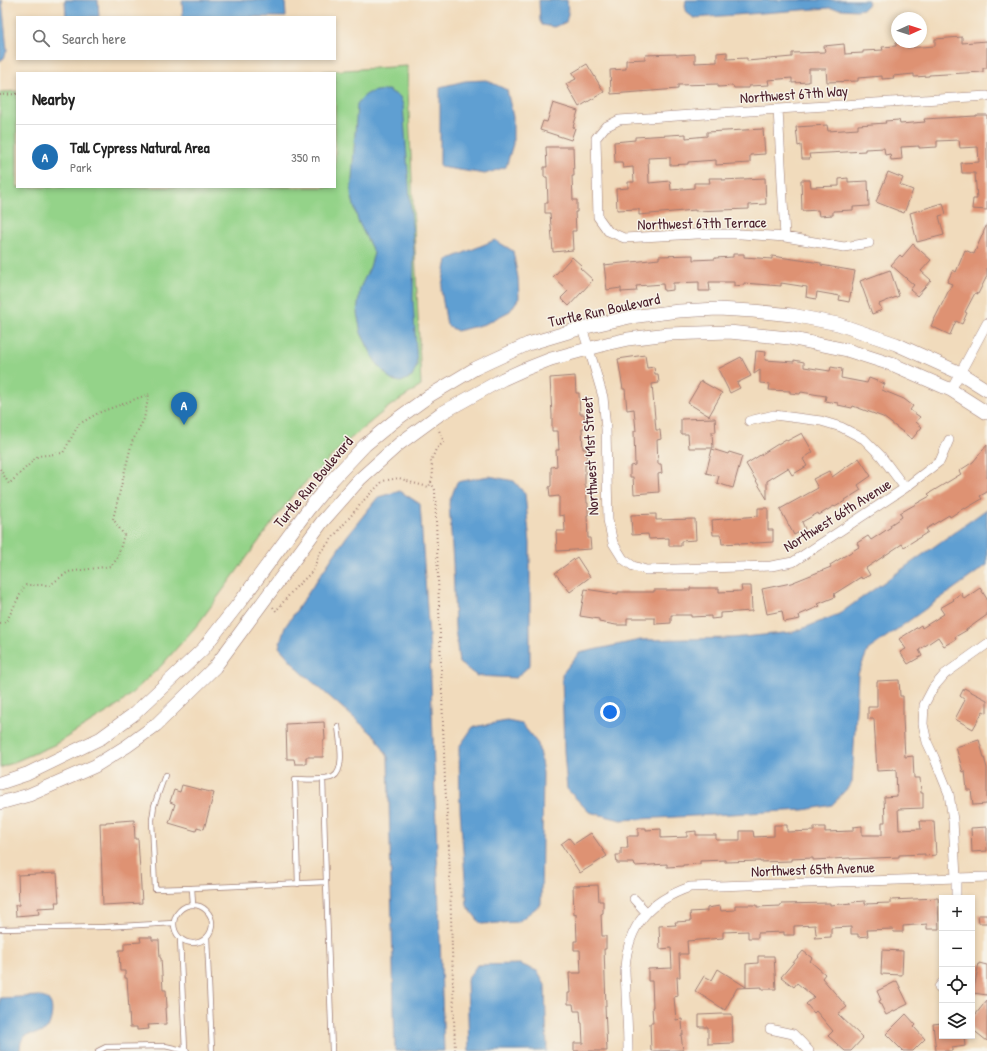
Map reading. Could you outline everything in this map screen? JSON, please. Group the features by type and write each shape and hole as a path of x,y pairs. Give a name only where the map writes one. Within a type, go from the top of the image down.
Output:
{"street":[{"name":"Northwest 67th Way","path":"608,231 598,217 596,138 605,126 619,120 987,96"},
{"path":"778,109 785,237"},
{"name":"Northwest 67th Terrace","path":"608,231 624,238 698,234 741,234 785,237 844,247 869,243"},
{"name":"Turtle Run Boulevard","path":"0,783 27,774 101,738 134,714 202,649 243,598 307,511 333,479 365,445 393,422 429,396 476,368 528,344 582,328 630,317 679,311 718,309 753,311 792,315 838,324 896,344 960,373 987,390"},
{"path":"951,390 987,323"},
{"name":"Northwest 41st Street","path":"582,328 603,397 606,429 608,520 613,543 623,559"},
{"path":"0,803 29,795 95,766 127,746 156,725 215,667 322,522 360,479 399,444 440,414 502,379 523,370 551,359 628,339 668,334 728,332 789,338 847,350 875,358 951,390 987,413"},
{"path":"749,421 774,415 821,422 842,427 864,440 881,456 905,488"},
{"name":"Northwest 66th Avenue","path":"623,559 633,566 646,570 771,566 793,562 905,488 940,461 949,440"},
{"path":"956,895 953,820 949,794 927,742 923,724 924,705 933,688 945,674 987,644"},
{"name":"Northwest 65th Avenue","path":"646,912 663,899 690,887 987,877"},
{"path":"628,1051 625,968 628,949 634,930 646,912 634,898"},
{"path":"770,1029 792,1034 802,1042 808,1051"}],"lane":[{"path":"298,884 295,779 323,779 333,777 339,771 341,764 338,726"},
{"path":"165,775 154,806 152,820 156,889 326,882"},
{"path":"323,779 332,1051"},
{"path":"192,888 193,904"},
{"path":"193,904 205,909 210,914 213,926 211,933 207,938 195,944 188,943 180,938 175,930 174,923 175,917 182,908 193,904"},
{"path":"0,929 104,927 174,923"},
{"path":"98,1051 106,1047 165,1046 186,1051 180,938"},
{"path":"207,938 212,1051"}],"path":[{"path":"0,95 16,94"},
{"path":"0,469 9,484 38,456 63,453 79,424 98,413 149,394 144,419 132,442 113,519 124,535 116,559 111,566 68,572 50,585 25,585 6,622 0,623"},
{"path":"272,606 276,612 294,588 312,572 319,554 364,500 383,481 399,478 413,484 429,487 433,476 431,461 436,449 444,442 438,426"},
{"path":"431,482 435,490 449,848 455,1051"}],"green space":[{"path":"407,66 421,386 390,406 344,444 292,496 198,624 161,666 119,705 54,745 0,768 0,92 16,91 16,188 336,188 336,72 314,72"}],"water":[{"path":"0,0 2,0 7,50 4,58 0,61"},
{"path":"65,0 98,0 99,16 66,16"},
{"path":"182,0 285,0 286,16 183,16"},
{"path":"539,0 567,0 568,14 566,22 555,27 542,25 540,21"},
{"path":"686,0 868,0 868,4 863,9 856,10 829,8 694,18 687,13 685,6"},
{"path":"486,80 507,90 513,117 513,144 506,167 485,174 440,167 440,87 465,81"},
{"path":"388,90 400,97 403,105 414,252 413,300 417,365 412,377 401,382 391,380 375,361 361,333 357,313 360,288 370,267 374,253 358,221 351,194 357,104 370,92"},
{"path":"495,240 513,251 518,278 519,298 510,311 485,324 457,331 447,325 441,290 447,260"},
{"path":"489,476 514,481 525,494 530,543 530,665 516,678 477,676 459,663 455,627 449,503 457,482"},
{"path":"400,491 420,504 430,653 444,1051 395,1051 388,757 376,737 300,671 279,647 285,627 347,536 378,497"},
{"path":"987,509 987,565 868,650 858,674 852,783 832,805 804,810 621,820 589,812 567,789 564,751 562,674 579,653 640,640 733,638 794,632 839,614"},
{"path":"507,721 522,724 538,744 543,773 541,904 518,922 481,924 467,906 460,809 459,747 473,727"},
{"path":"520,964 537,971 545,985 547,1051 469,1051 467,980 477,965"},
{"path":"39,996 48,1000 52,1008 48,1028 42,1032 26,1036 21,1044 20,1051 0,1051 0,998"}],"building":[{"path":"962,37 962,43 987,41 987,68 983,68 983,72 914,77 914,74 893,76 894,78 882,79 882,76 858,78 858,81 827,82 826,69 809,69 809,82 792,83 792,78 768,80 769,85 749,86 749,88 734,88 733,86 718,87 718,84 678,85 678,89 611,94 610,70 626,69 626,60 645,59 645,55 695,54 695,63 717,62 717,53 727,52 727,59 747,58 747,61 792,57 792,53 825,52 824,46 844,44 845,54 883,50 882,47 927,48 927,47 935,46 935,39"},
{"path":"587,64 604,92 579,107 566,84 576,79 572,73"},
{"path":"553,103 578,111 571,140 540,130 543,121 547,122"},
{"path":"987,115 987,210 972,209 973,199 977,199 975,173 962,173 961,163 979,162 978,147 960,148 959,140 937,141 937,147 901,147 902,159 891,160 890,154 885,155 884,148 865,149 865,151 809,154 810,159 802,159 801,145 798,146 796,127 827,125 828,131 858,129 858,125 886,123 885,121 899,120 900,124 925,122 924,119"},
{"path":"763,129 765,154 750,155 750,163 716,165 716,160 670,165 670,157 648,158 649,183 670,181 671,190 694,188 694,183 710,183 709,178 722,178 722,180 765,178 766,204 749,205 749,209 695,210 639,215 639,209 617,210 616,189 628,188 628,182 634,182 633,167 623,168 622,162 615,162 614,142 635,140 635,137 686,134 686,138 707,136 707,132"},
{"path":"546,147 573,147 573,200 577,200 577,212 575,212 576,231 572,231 573,250 553,252 550,213 545,213 545,203 548,203 547,177 544,177 544,167 547,167"},
{"path":"888,172 903,178 900,185 913,190 904,213 876,202"},
{"path":"848,178 848,182 868,181 869,206 853,207 853,210 833,211 833,215 819,216 818,210 802,211 801,180 810,180 811,187 839,186 839,179"},
{"path":"943,203 946,214 939,216 944,235 917,242 910,213"},
{"path":"987,224 987,276 978,294 975,293 965,312 967,313 962,324 956,321 950,335 931,326 952,284 947,282 953,270 956,272 965,250 974,254"},
{"path":"913,244 931,260 921,271 931,280 917,296 910,290 914,285 891,265 900,255 902,257"},
{"path":"733,254 744,254 744,257 772,259 772,256 821,263 821,265 855,271 849,302 839,300 840,296 817,292 816,299 806,297 807,287 781,283 781,286 744,283 744,285 734,286 734,282 709,282 710,291 699,291 699,282 673,283 673,290 664,291 663,284 636,286 637,291 621,292 621,288 607,290 604,265 659,259 659,256 693,255 693,260 733,257"},
{"path":"572,257 582,266 580,268 593,280 569,306 561,298 568,291 553,277"},
{"path":"890,270 899,296 879,304 882,310 872,314 860,281"},
{"path":"756,351 766,352 765,360 794,362 794,360 804,362 804,367 830,371 831,367 842,369 841,378 867,383 869,378 885,384 882,390 904,399 913,406 910,410 920,417 916,422 922,427 912,439 883,417 853,406 852,408 838,405 838,403 825,401 826,396 801,392 800,394 790,393 790,391 769,390 770,384 760,383 760,370 754,374"},
{"path":"645,355 647,368 654,367 655,374 658,374 659,383 652,384 656,430 660,430 661,439 657,440 658,464 661,464 662,473 658,474 659,492 634,494 633,477 630,477 630,466 635,465 634,431 636,431 634,409 627,410 625,389 623,389 618,359"},
{"path":"741,357 751,376 737,383 740,388 730,393 718,369"},
{"path":"575,376 576,393 579,393 580,414 584,414 585,428 582,428 583,449 586,449 587,465 585,465 585,486 588,503 588,538 590,538 591,549 557,551 556,531 565,531 564,515 559,516 559,496 550,497 549,487 551,486 551,467 557,466 556,450 559,450 558,431 552,431 550,378"},
{"path":"701,381 722,393 709,416 688,403"},
{"path":"715,418 716,432 712,432 713,448 689,448 688,434 681,434 681,419"},
{"path":"802,433 813,452 803,459 807,466 792,475 788,468 767,481 767,499 746,464 786,439 787,441"},
{"path":"987,445 987,492 980,496 982,499 950,517 949,515 926,529 928,532 904,547 902,544 866,568 870,575 862,579 861,577 834,594 835,597 818,604 820,606 799,615 800,619 784,622 782,611 767,614 762,589 791,583 831,567 830,565 859,547 857,543 868,536 871,540 891,527 890,525 902,517 900,513 930,496 928,494 961,474 959,471 973,462"},
{"path":"712,449 728,454 729,452 742,456 733,488 717,483 719,476 706,473"},
{"path":"859,458 871,476 858,485 861,490 835,507 834,506 819,515 818,513 802,522 805,529 794,535 780,509 818,488 813,479 829,471 832,477"},
{"path":"758,508 768,508 768,530 773,530 773,542 722,544 721,535 713,535 712,520 758,516"},
{"path":"656,514 656,520 695,519 696,540 681,541 681,546 669,546 669,538 649,539 648,534 632,535 631,515"},
{"path":"577,557 590,577 570,592 555,573"},
{"path":"741,586 751,586 752,611 720,613 720,618 711,619 711,616 691,617 691,615 671,615 671,623 655,624 655,618 627,618 627,625 616,625 599,622 599,619 580,616 585,589 618,594 618,592 654,592 654,590 690,590 690,588 719,588 719,592 742,591"},
{"path":"980,588 987,599 987,615 955,637 956,639 944,646 938,637 919,650 922,656 908,664 900,652 906,649 899,639 921,625 922,628 944,614 940,608 954,600 953,599 961,593 964,599"},
{"path":"899,680 900,696 903,696 905,757 913,756 914,778 920,778 921,793 923,793 923,808 898,809 899,830 921,829 920,821 934,821 936,855 899,855 899,857 813,860 813,858 791,859 791,861 760,862 725,862 725,860 700,861 700,864 667,867 667,864 635,866 634,863 617,863 616,855 621,855 621,848 628,848 627,836 638,836 638,828 646,828 646,830 661,829 661,838 687,837 687,832 696,831 696,835 716,835 716,840 740,840 740,831 753,831 754,837 774,836 774,825 787,825 787,832 814,831 814,827 825,827 825,832 853,831 853,827 862,826 862,835 882,835 882,822 885,822 884,797 897,796 896,770 877,771 874,719 868,719 868,707 877,707 877,681"},
{"path":"964,688 987,700 987,713 983,711 973,729 955,719 965,700 960,696"},
{"path":"324,722 325,740 323,740 323,757 306,757 306,764 295,764 294,759 287,759 286,724"},
{"path":"979,740 987,768 987,804 973,805 971,790 967,790 965,771 963,772 956,747"},
{"path":"182,785 214,793 204,829 197,827 196,831 169,823 175,804 170,802 174,790 180,792"},
{"path":"134,820 135,839 138,839 142,903 103,905 100,823"},
{"path":"987,827 987,851 972,852 971,828"},
{"path":"591,833 607,856 580,873 561,844 569,838 574,844"},
{"path":"57,873 59,902 55,902 56,907 38,908 39,914 16,916 15,905 19,905 18,875"},
{"path":"598,885 599,901 603,901 603,913 601,914 602,936 606,936 606,949 604,949 607,1051 574,1051 574,1043 583,1043 580,1011 574,1011 573,1004 568,1004 568,993 570,993 569,973 581,973 580,950 574,950 574,941 577,941 573,886"},
{"path":"938,898 939,929 927,929 927,924 903,926 903,932 894,932 893,929 867,930 868,936 858,937 858,934 851,934 851,927 831,928 831,937 814,938 817,934 815,925 794,926 794,935 784,935 784,932 758,933 758,938 748,938 748,931 723,932 723,938 687,941 688,954 679,954 680,977 677,977 678,996 674,997 676,1020 682,1019 683,1035 681,1035 683,1050 651,1051 650,1023 653,1023 653,1007 652,981 648,981 648,969 672,968 671,948 660,949 659,926 676,925 675,922 691,921 690,912 707,911 707,908 720,906 721,911 735,910 735,905 757,905 757,907 781,906 781,904 830,903 830,905 865,901 865,904 890,903 890,900"},
{"path":"978,915 987,915 987,923 979,923"},
{"path":"140,937 152,937 152,940 159,940 163,990 166,990 167,1008 165,1008 166,1024 148,1025 149,1029 137,1030 137,1027 130,1027 127,978 125,978 125,971 120,971 119,950 124,950 124,943 141,942"},
{"path":"882,950 903,951 902,975 881,974"},
{"path":"803,951 812,958 810,961 825,974 822,978 847,1007 838,1014 863,1038 851,1051 845,1051 828,1036 833,1031 816,1011 814,1013 806,1004 814,997 797,983 794,987 781,977"},
{"path":"758,956 774,956 776,989 762,989 762,987 737,988 725,1010 695,991 704,976 712,980 718,969 746,987 746,964 758,963"},
{"path":"979,963 987,965 987,995 975,993 975,983"},
{"path":"897,981 908,1004 886,1015 879,1001 881,1000 877,991"},
{"path":"987,1000 987,1041 975,1031 975,1015"},
{"path":"732,1014 733,1043 708,1044 708,1027 699,1027 699,1015"},
{"path":"906,1014 916,1025 914,1027 925,1039 913,1051 903,1051 886,1034"},
{"path":"939,1023 939,1039 964,1039 965,1046 952,1048 952,1051 936,1051 933,1024"}],"place":[{"name":"Tall Cypress Natural Area","path":"184,425"}]}
